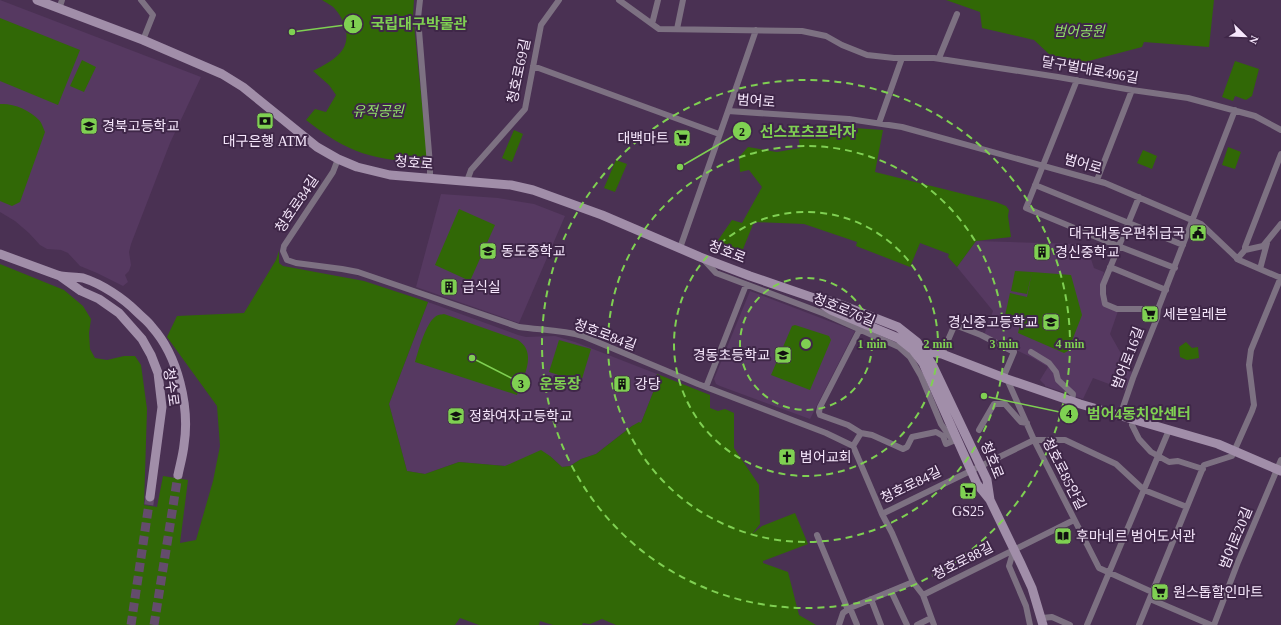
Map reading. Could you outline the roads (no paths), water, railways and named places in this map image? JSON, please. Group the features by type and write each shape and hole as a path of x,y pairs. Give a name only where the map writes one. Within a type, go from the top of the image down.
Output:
{"main road":[{"name":"청호로","path":"37,0 61,4 222,74 243,87 317,148 338,159 374,172 390,175 511,185 533,190 602,215 700,257 814,298 834,302 898,327 917,342 936,370 987,480 990,500"},
{"name":"청수로","path":"0,254 60,276 82,278 105,288 124,299 152,327 173,360 184,404 185,444 178,475"},
{"name":"청수로","path":"60,276 81,291 99,299 119,313 142,339 151,355 158,373 162,407 150,497"},
{"name":"청호로","path":"814,298 831,310 895,336 913,350 923,363 955,440 977,484 990,500 1014,549 1032,588 1043,622"},
{"path":"924,351 942,354 1005,379 1072,401 1218,444 1279,470"}],"street":[{"path":"141,0 153,15 143,40"},
{"path":"420,0 418,18 430,178"},
{"name":"청호로69길","path":"466,181 471,170 525,109 541,25 559,0"},
{"path":"619,0 660,29 756,30 728,111"},
{"path":"652,24 658,0"},
{"path":"677,29 683,0"},
{"path":"939,58 957,14"},
{"name":"달구벌대로496길","path":"756,30 802,31 826,36 842,45 867,55 902,58 939,58 1188,98 1255,116 1281,130"},
{"path":"879,123 902,58"},
{"path":"534,66 719,134"},
{"path":"1077,80 1042,164 1026,208 1174,268"},
{"path":"1097,180 1132,90"},
{"path":"1193,221 1235,110"},
{"name":"범어로","path":"680,248 728,111 849,119 902,126 1097,180 1201,224 1237,259 1281,278"},
{"path":"1246,250 1245,247 1281,154"},
{"name":"청호로84길","path":"338,159 333,172 284,246 284,256 287,260 296,263 358,272 519,327 583,336 706,387 826,433 853,446 882,514 1034,440"},
{"path":"1035,185 1183,245"},
{"name":"범어로16길","path":"1139,197 1103,285 1103,294 1105,304 1117,309 1158,309"},
{"name":"범어로16길","path":"1120,416 1132,378 1157,318 1158,309 1193,221"},
{"path":"1237,259 1246,250 1263,246 1281,224"},
{"path":"1260,269 1267,242"},
{"name":"청호로76길","path":"700,257 716,273 825,314 899,347 910,357 941,424 955,440"},
{"path":"1110,267 1166,290"},
{"path":"1139,625 1204,465 1232,456 1252,411 1254,405 1249,365 1250,350 1281,278"},
{"path":"706,387 746,285"},
{"path":"942,354 955,325 982,335 1014,352 1005,379"},
{"path":"860,329 820,407 820,415 848,425 861,433 872,435 904,449 907,447 912,437 936,432 943,436 946,444 955,440"},
{"path":"1031,352 1049,363 1056,372 1058,380 1073,394 1072,401"},
{"name":"청호로85안길","path":"1005,379 1099,568 1152,592"},
{"name":"청호로","path":"979,430 994,404 1005,404 1021,422 1027,423"},
{"path":"1132,425 1139,439 1151,452 1169,462 1178,461 1203,469"},
{"path":"1087,625 1169,430"},
{"path":"853,446 861,433"},
{"path":"1034,440 1065,440 1116,464 1144,490 1187,507"},
{"name":"범어로20길","path":"1212,625 1279,470 1281,460"},
{"name":"청호로88길","path":"882,514 892,533 913,582 923,595 934,625"},
{"path":"1030,625 1026,606 1009,566 1014,549 1074,520"},
{"path":"817,535 857,625"},
{"name":"청호로88길","path":"923,595 1014,549"},
{"path":"839,625 843,613 849,609 913,582"},
{"path":"891,591 906,625"},
{"path":"871,599 881,625"},
{"path":"1150,599 1212,625"},
{"name":"청호로","path":"1043,622 1052,617 1070,625"},
{"path":"917,625 931,618"}],"tunnel":[{"path":"154,625 178,475"},
{"path":"131,625 150,497"}],"place":[{"name":"국립대구박물관","path":"292,32"},
{"name":"대구은행 ATM","path":"265,121"},
{"name":"경북고등학교","path":"89,126"},
{"name":"대백마트","path":"682,138"},
{"name":"선스포츠프라자","path":"680,167"},
{"name":"대구대동우편취급국","path":"1198,233"},
{"name":"동도중학교","path":"488,251"},
{"name":"경신중학교","path":"1042,252"},
{"name":"급식실","path":"449,287"},
{"name":"세븐일레븐","path":"1150,314"},
{"name":"경신중고등학교","path":"1051,322"},
{"name":"경동초등학교","path":"783,355"},
{"name":"운동장","path":"472,358"},
{"name":"강당","path":"622,384"},
{"name":"범어4동치안센터","path":"984,396"},
{"name":"정화여자고등학교","path":"456,416"},
{"name":"범어교회","path":"787,457"},
{"name":"GS25","path":"968,491"},
{"name":"후마네르 범어도서관","path":"1063,536"},
{"name":"원스톱할인마트","path":"1160,592"}],"park label":[{"name":"범어공원","path":"1079,31"},
{"name":"유적공원","path":"378,111"}]}
